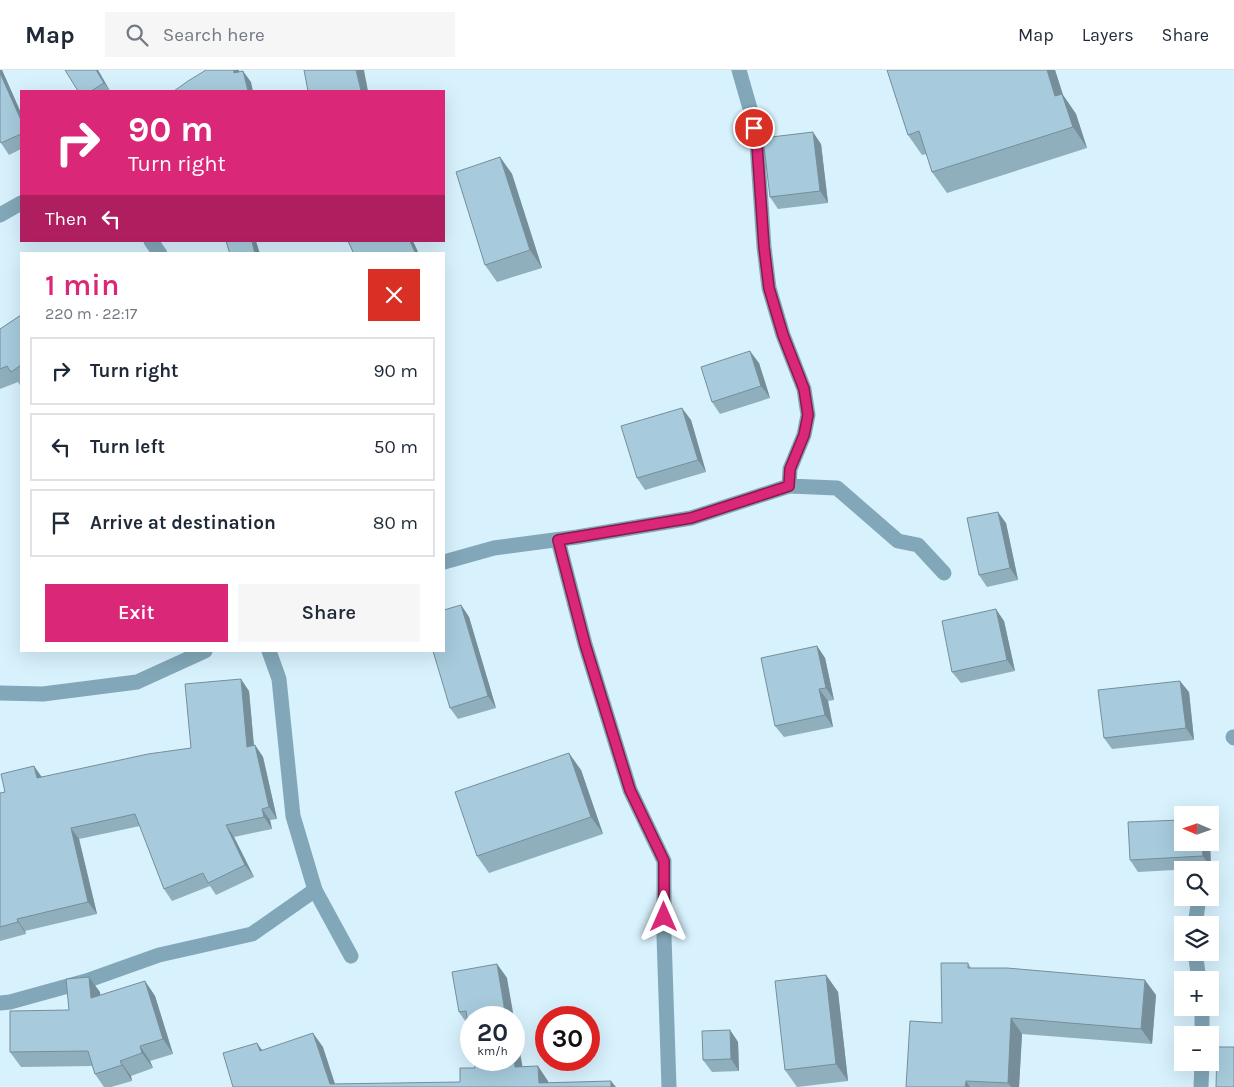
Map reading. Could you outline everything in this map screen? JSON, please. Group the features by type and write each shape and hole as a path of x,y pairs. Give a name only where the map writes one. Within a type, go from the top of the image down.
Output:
{"street":[{"path":"738,70 751,112 757,144 764,247 769,288 783,335 804,389 808,415 804,435 790,469 789,486"},
{"path":"0,216 20,204"},
{"path":"445,562 494,548 558,540 691,518 789,486 837,488 898,541 918,545 944,573"},
{"path":"558,540 585,644 630,790 664,861 664,936 669,1087"},
{"path":"0,693 42,694 137,682 203,652"},
{"path":"269,652 278,679 293,816 315,890 351,956"},
{"path":"0,1003 10,1002 86,981 159,955 252,934 315,890"},
{"path":"1202,1071 1202,1087"}],"building":[{"path":"65,70 96,70 104,83 93,90 77,90"},
{"path":"206,70 234,70 234,73 243,71 248,90 175,90"},
{"path":"304,70 356,70 361,90 308,90"},
{"path":"887,70 1047,70 1055,96 1062,94 1073,127 932,172 919,131 908,135"},
{"path":"0,73 20,118 20,134 1,143"},
{"path":"813,132 820,191 770,197 763,138"},
{"path":"500,157 530,250 485,265 456,172"},
{"path":"226,242 252,242 255,252 229,252"},
{"path":"348,242 410,242 415,252 353,252"},
{"path":"20,316 20,366 11,372 7,366 0,369 0,329"},
{"path":"750,351 761,386 712,402 701,367"},
{"path":"682,408 698,460 637,478 621,426"},
{"path":"998,512 1010,568 979,575 967,518"},
{"path":"461,605 488,696 450,708 433,652 445,652 445,610"},
{"path":"996,609 1007,660 952,672 942,621"},
{"path":"817,646 826,688 819,689 825,715 775,726 761,658"},
{"path":"241,679 247,747 255,745 269,807 262,809 264,817 226,825 245,865 208,883 203,873 164,889 135,814 71,828 88,902 17,919 18,922 0,927 0,793 5,792 1,774 34,766 37,778 148,754 191,748 185,684"},
{"path":"1180,681 1186,728 1104,738 1098,690"},
{"path":"569,753 591,817 477,856 455,792"},
{"path":"1174,820 1174,851 1203,851 1203,856 1130,860 1128,822"},
{"path":"941,963 968,963 968,968 1007,968 1145,980 1141,1029 1011,1018 1008,1083 966,1081 965,1087 906,1087 910,1021 942,1023"},
{"path":"497,964 504,1006 460,1006 459,1012 452,972"},
{"path":"826,975 836,1064 785,1070 775,981"},
{"path":"89,977 91,998 145,981 163,1039 140,1046 142,1053 120,1061 122,1065 95,1074 88,1051 10,1052 10,1011 69,1010 66,979"},
{"path":"730,1030 731,1059 703,1060 702,1031"},
{"path":"313,1033 330,1084 460,1082 460,1071 525,1071 525,1067 535,1066 535,1071 538,1071 539,1083 611,1081 611,1087 233,1087 223,1053 257,1043 260,1051"},
{"path":"1219,1047 1234,1047 1234,1087 1216,1087 1216,1071 1219,1071"}],"route":[{"path":"664,917 664,861 630,790 585,644 558,540 691,518 789,486 790,469 804,435 808,415 804,389 783,335 769,288 754,128"}]}
